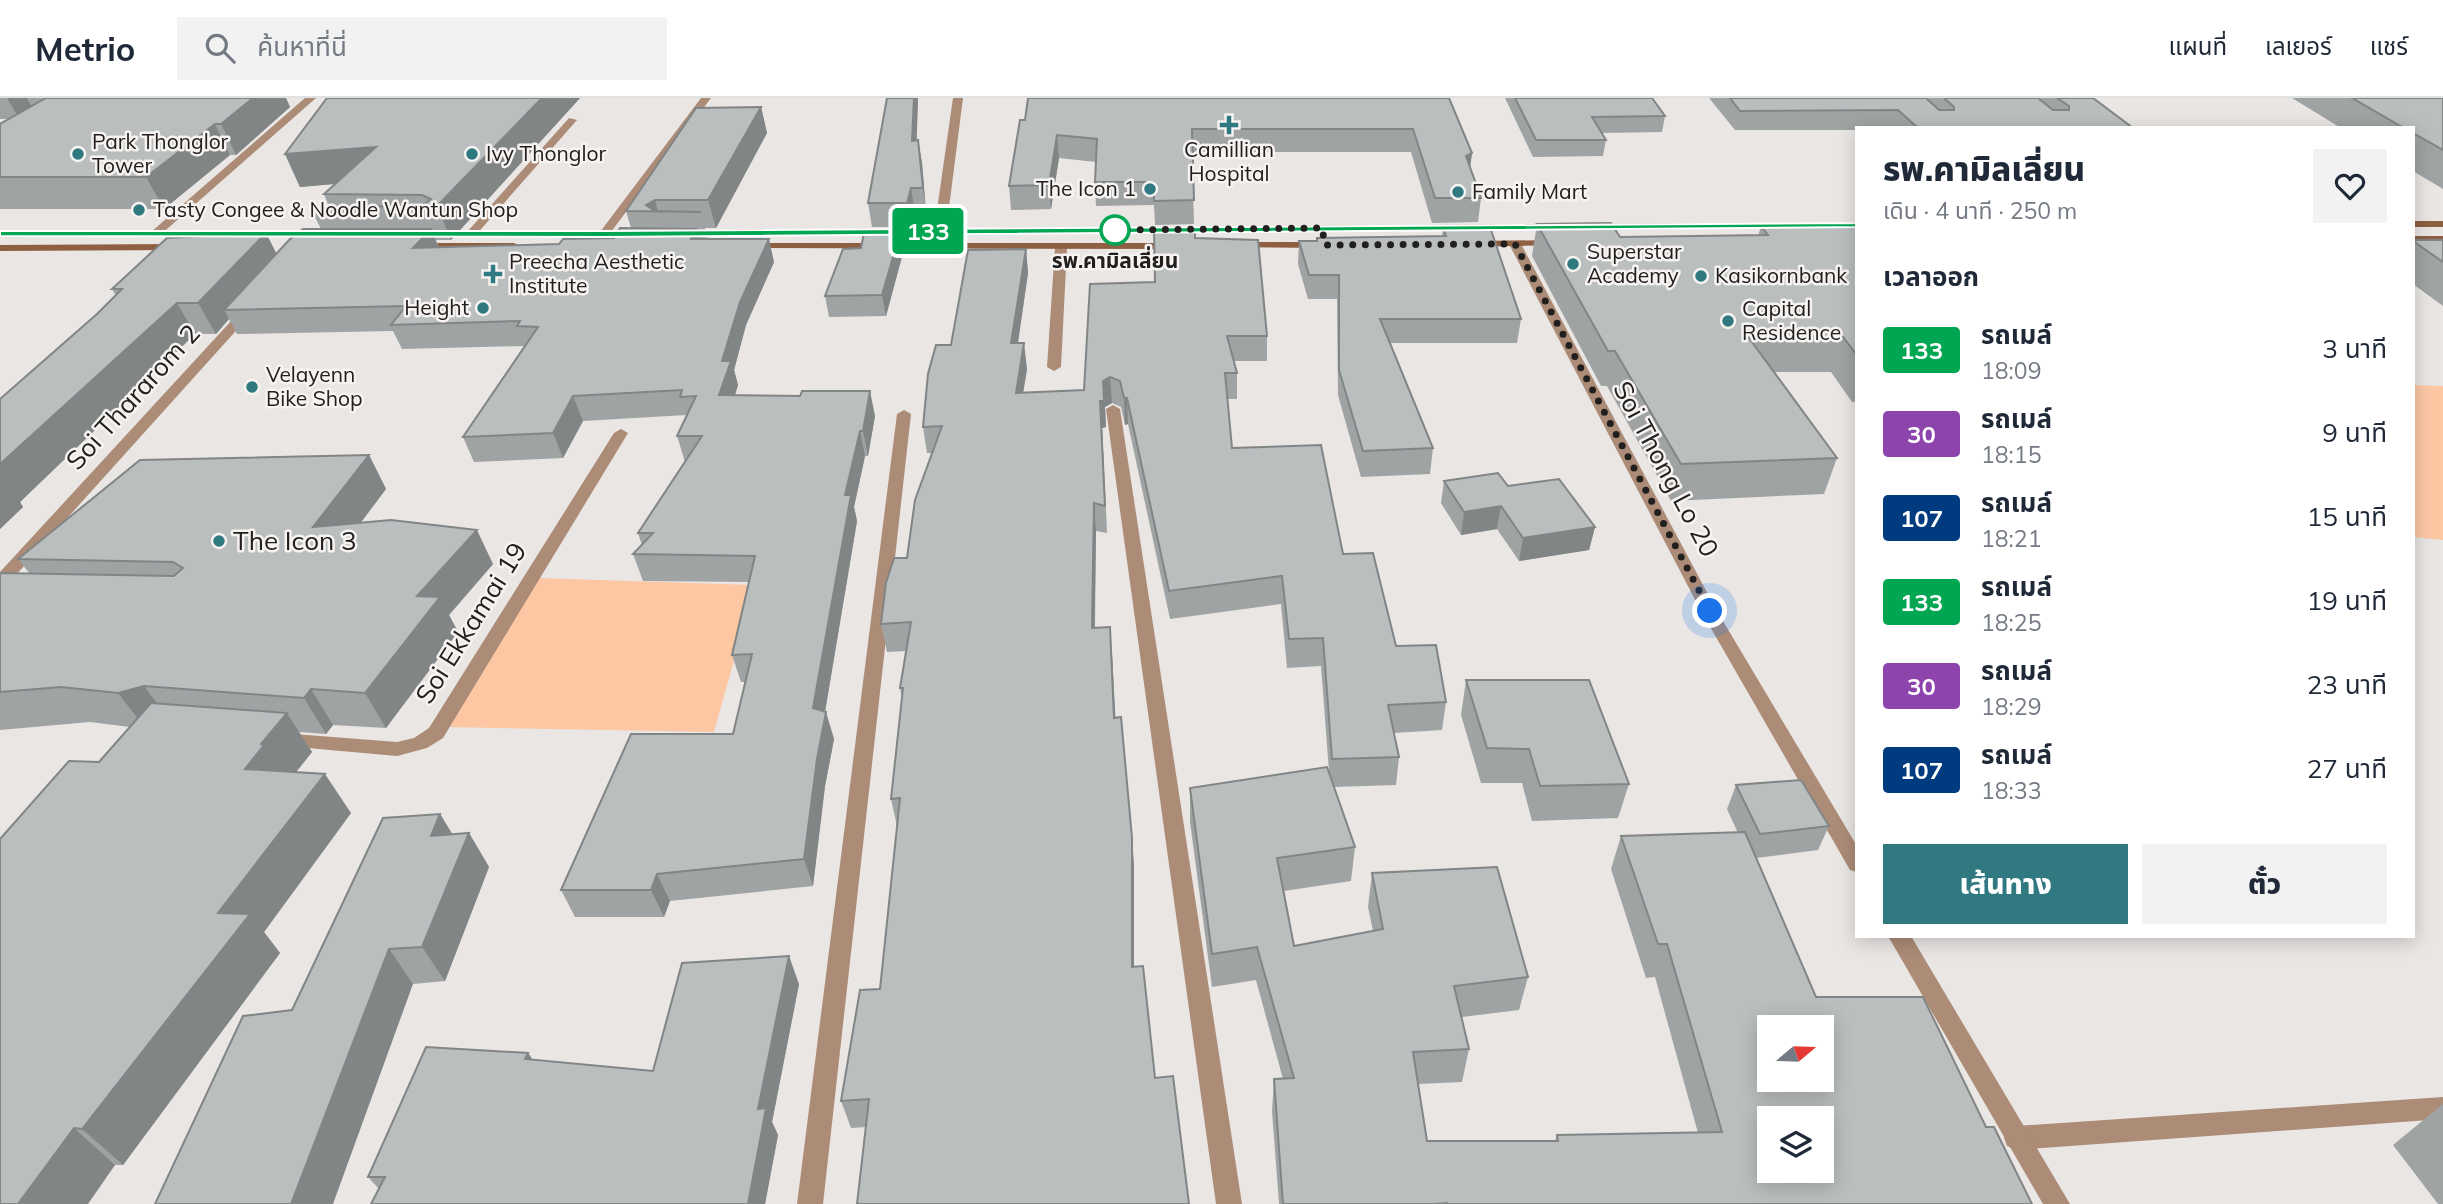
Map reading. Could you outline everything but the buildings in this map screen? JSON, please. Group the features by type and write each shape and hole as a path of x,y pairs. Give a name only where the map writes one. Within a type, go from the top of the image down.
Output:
{"main road":[{"path":"2415,224 2443,223"},
{"path":"716,246 673,239 940,231 1790,226"},
{"path":"1287,228 1287,245"},
{"path":"1322,228 1325,245"},
{"path":"936,248 940,231"},
{"path":"0,233 325,234 311,247"},
{"path":"139,247 155,234"},
{"path":"647,245 406,240 471,234 658,234"},
{"path":"592,245 604,234"},
{"path":"2415,239 2443,239"},
{"path":"1461,244 1565,243"},
{"path":"1221,246 1338,244"},
{"path":"730,246 1194,246"},
{"path":"0,248 184,247"}],"street":[{"path":"155,234 311,98"},
{"path":"604,234 706,98"},
{"path":"940,231 958,98"},
{"path":"471,234 572,120"},
{"name":"Soi Thong Lo 20","path":"1515,244 1710,611 1855,861"},
{"path":"160,265 184,247"},
{"path":"1054,367 1061,247"},
{"name":"Soi Thararom 2","path":"0,582 258,299"},
{"path":"1114,409 1229,1204"},
{"path":"810,1204 904,414"},
{"name":"Soi Ekkamai 19","path":"264,738 397,749 420,743 436,733 621,433"},
{"path":"1900,938 2057,1204"},
{"path":"2016,1138 2443,1108"}],"shaded area":[{"path":"2415,385 2443,386 2443,540 2415,537"},
{"path":"536,578 755,585 714,732 444,727"}],"bus line":[{"name":"133","path":"0,233 604,234 1855,225"}],"place":[{"name":"Camillian Hospital","path":"1229,125"},
{"name":"Park Thonglor Tower","path":"78,154"},
{"name":"Ivy Thonglor","path":"472,154"},
{"name":"The Icon 1","path":"1150,189"},
{"name":"Family Mart","path":"1458,192"},
{"name":"Tasty Congee & Noodle Wantun Shop","path":"139,210"},
{"name":"รพ.คามิลเลี่ยน","path":"1115,230"},
{"name":"Superstar Academy","path":"1573,264"},
{"name":"Preecha Aesthetic Institute","path":"493,274"},
{"name":"Kasikornbank","path":"1701,276"},
{"name":"Height","path":"483,308"},
{"name":"Capital Residence","path":"1728,321"},
{"name":"Velayenn Bike Shop","path":"252,387"},
{"name":"The Icon 3","path":"219,541"}],"route":[{"path":"1115,230 1322,228 1325,245 1515,244 1710,611"}]}
